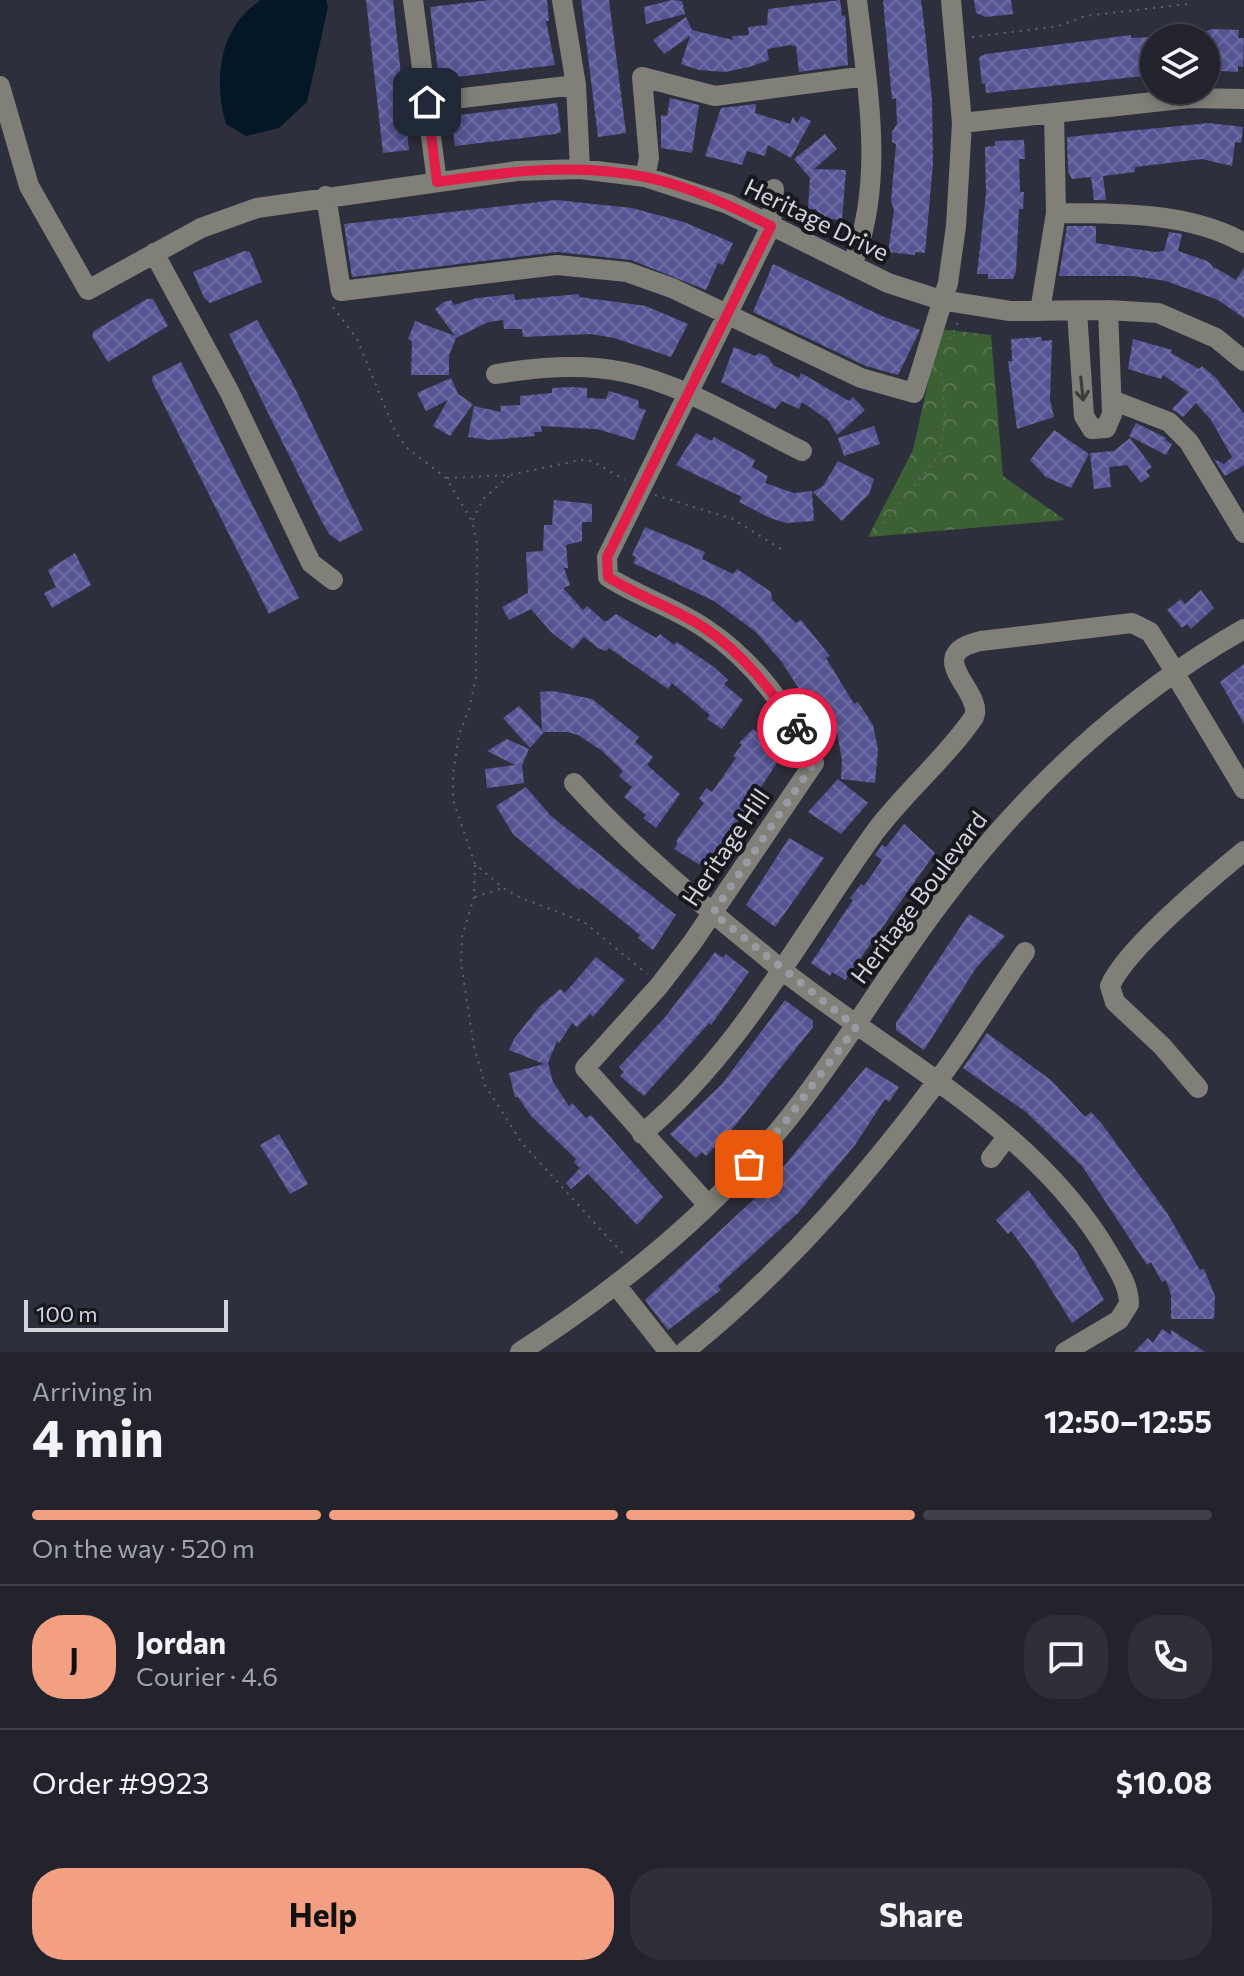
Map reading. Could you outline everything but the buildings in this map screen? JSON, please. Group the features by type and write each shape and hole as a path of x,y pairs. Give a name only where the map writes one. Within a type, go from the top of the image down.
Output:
{"street":[{"path":"413,0 437,182"},
{"path":"562,0 576,85 580,169"},
{"path":"852,265 865,234 870,181 866,76 857,0"},
{"path":"326,196 341,291 557,265 627,272 672,288 861,378 914,393 954,252 962,123 951,0"},
{"path":"645,177 649,158 642,77 715,96 866,76"},
{"path":"427,102 576,85"},
{"name":"Heritage Drive","path":"0,86 29,186 88,290 154,253 229,217 326,196 517,171 580,169 645,177 728,204 888,283 941,300 983,309 1158,313 1185,322 1216,338 1244,361"},
{"path":"962,123 1190,98 1244,99"},
{"path":"1040,311 1056,213 1054,113"},
{"name":"Heritage Hill","path":"708,1205 585,1068 659,986 713,913 814,763 803,738 779,700 736,652 705,628 608,577 607,557 771,226 774,189"},
{"path":"1056,213 1171,220 1228,234 1244,243"},
{"path":"154,253 230,393 311,563 333,580"},
{"path":"1077,311 1084,416 1092,429 1106,428 1112,414 1108,310"},
{"path":"496,374 544,366 624,372 687,395 802,451"},
{"path":"1112,400 1169,422 1189,442 1244,533"},
{"path":"642,1134 707,1070 784,971 842,878 882,824 977,711 960,679 955,659 965,646 981,641 1132,623 1150,632 1244,789"},
{"name":"Heritage Boulevard","path":"520,1352 616,1285 708,1205 786,1121 856,1027 941,902 997,832 1077,752 1176,674 1244,629"},
{"path":"574,783 624,839 784,971 1007,1137 1050,1174 1070,1197 1101,1240 1129,1294 1126,1312 1119,1320 1065,1352"},
{"path":"1198,1088 1162,1046 1115,1002 1110,986 1121,968 1161,926 1244,851"},
{"path":"684,1352 814,1233 853,1190 935,1082 1025,952"},
{"path":"991,1158 1007,1137"},
{"path":"616,1285 669,1352"}],"path":[{"path":"955,38 1059,26 1085,16 1188,4 1188,0"},
{"path":"329,301 357,339 394,429 406,447 446,478 472,521 477,544 476,678 459,735 453,787 458,823 475,864 474,897 462,937 461,963 474,1047 485,1085 522,1143 623,1254"},
{"path":"947,342 956,332 959,318"},
{"path":"884,523 940,454 943,442 943,355"},
{"path":"446,478 510,475 592,461 631,484"},
{"path":"472,521 483,499 510,475"},
{"path":"650,494 733,519 786,552"},
{"path":"475,864 503,888 584,922 651,977"},
{"path":"474,897 503,888"}],"green space":[{"path":"940,329 991,335 1003,476 1065,520 868,537 913,450"}],"water":[{"path":"261,0 326,0 328,7 307,102 279,128 246,136 226,124 220,72 228,39 236,24"}],"way so far":[{"path":"749,1164 823,1074 856,1027 713,913 814,763 797,728"}],"route":[{"path":"427,102 437,182 517,171 580,169 645,177 728,204 771,226 607,557 606,566 608,577 705,628 736,652 779,700 797,728"}]}
